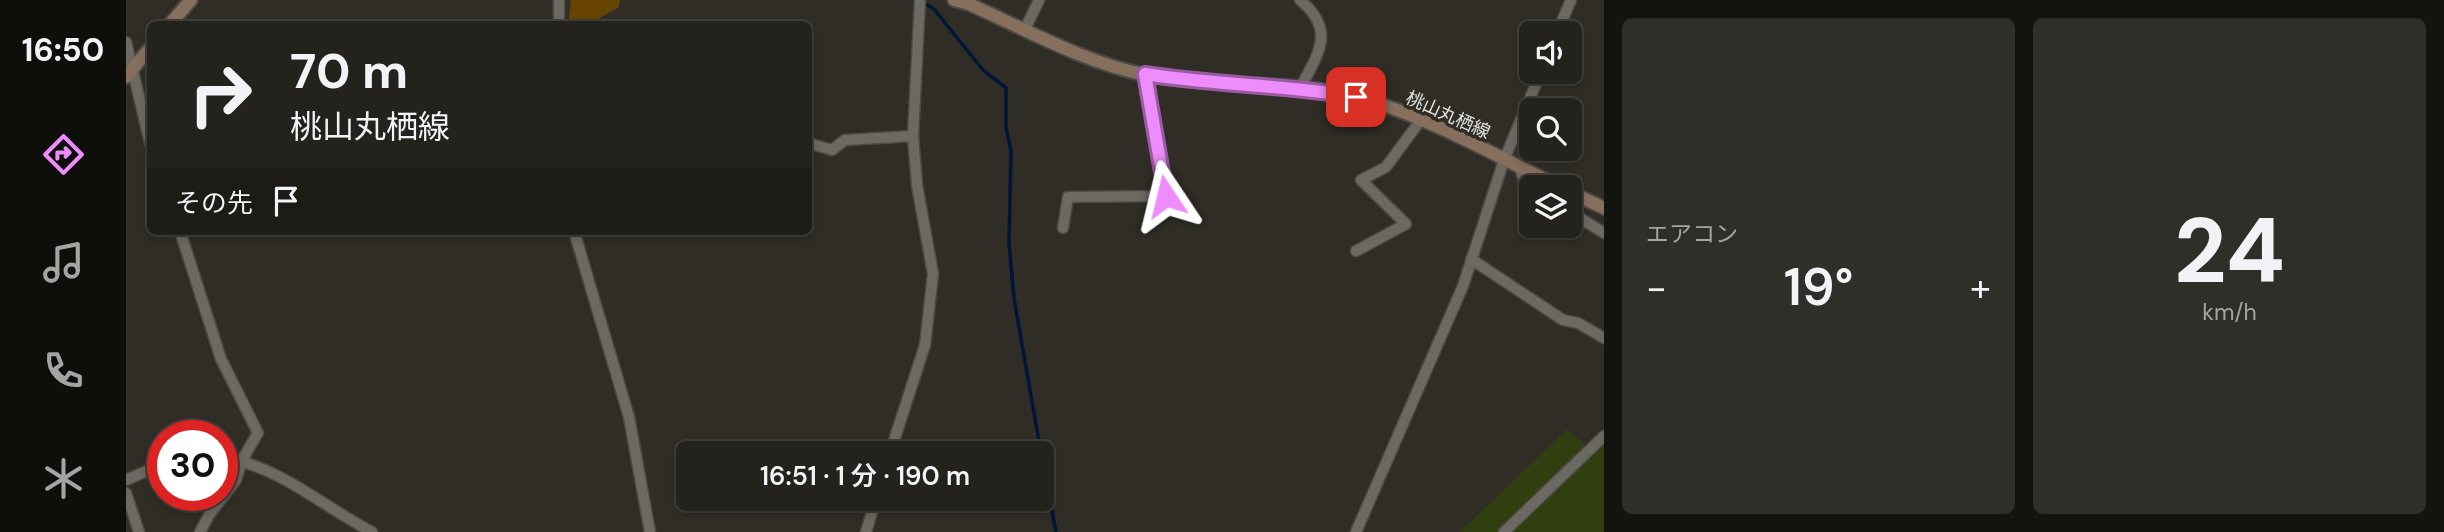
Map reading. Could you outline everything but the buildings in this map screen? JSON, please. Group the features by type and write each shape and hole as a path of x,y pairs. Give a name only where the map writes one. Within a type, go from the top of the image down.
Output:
{"main road":[{"path":"173,21 191,0"},
{"name":"桃山丸栖線","path":"954,0 1100,62 1145,74 1193,81 1300,88 1356,97 1420,121 1535,175"},
{"path":"129,73 147,52"},
{"path":"1582,197 1604,208"}],"street":[{"path":"559,0 559,21"},
{"path":"894,441 925,345 933,274 917,186 913,136 920,0"},
{"path":"1025,29 1039,0"},
{"path":"1300,0 1320,23 1322,43 1300,88"},
{"path":"1562,21 1571,0"},
{"path":"126,42 129,73 147,133"},
{"path":"1063,228 1068,197 1166,196 1145,74"},
{"path":"1356,532 1435,352 1471,259 1504,160 1536,84"},
{"path":"1356,251 1406,224 1361,180 1386,167 1420,121"},
{"path":"812,144 832,150 845,140 913,136"},
{"path":"1520,168 1522,175"},
{"path":"1582,219 1604,233"},
{"path":"181,235 221,359 258,433 242,460 236,480 209,515 200,532"},
{"path":"575,235 629,417 650,532"},
{"path":"1471,259 1563,320 1578,323 1604,338"},
{"path":"1504,532 1604,436"},
{"path":"238,459 275,473 372,532"},
{"path":"126,480 147,471"},
{"path":"126,493 139,532"},
{"path":"866,532 872,511"}],"green space":[{"path":"1567,429 1588,448 1604,439 1604,532 1460,532"}],"waterway":[{"path":"921,1 934,9 983,70 1006,88 1006,127 1011,151 1009,243 1014,298 1039,441"},
{"path":"1052,511 1056,532"}],"route":[{"path":"1166,196 1145,74 1193,81 1300,88 1356,97"}]}
